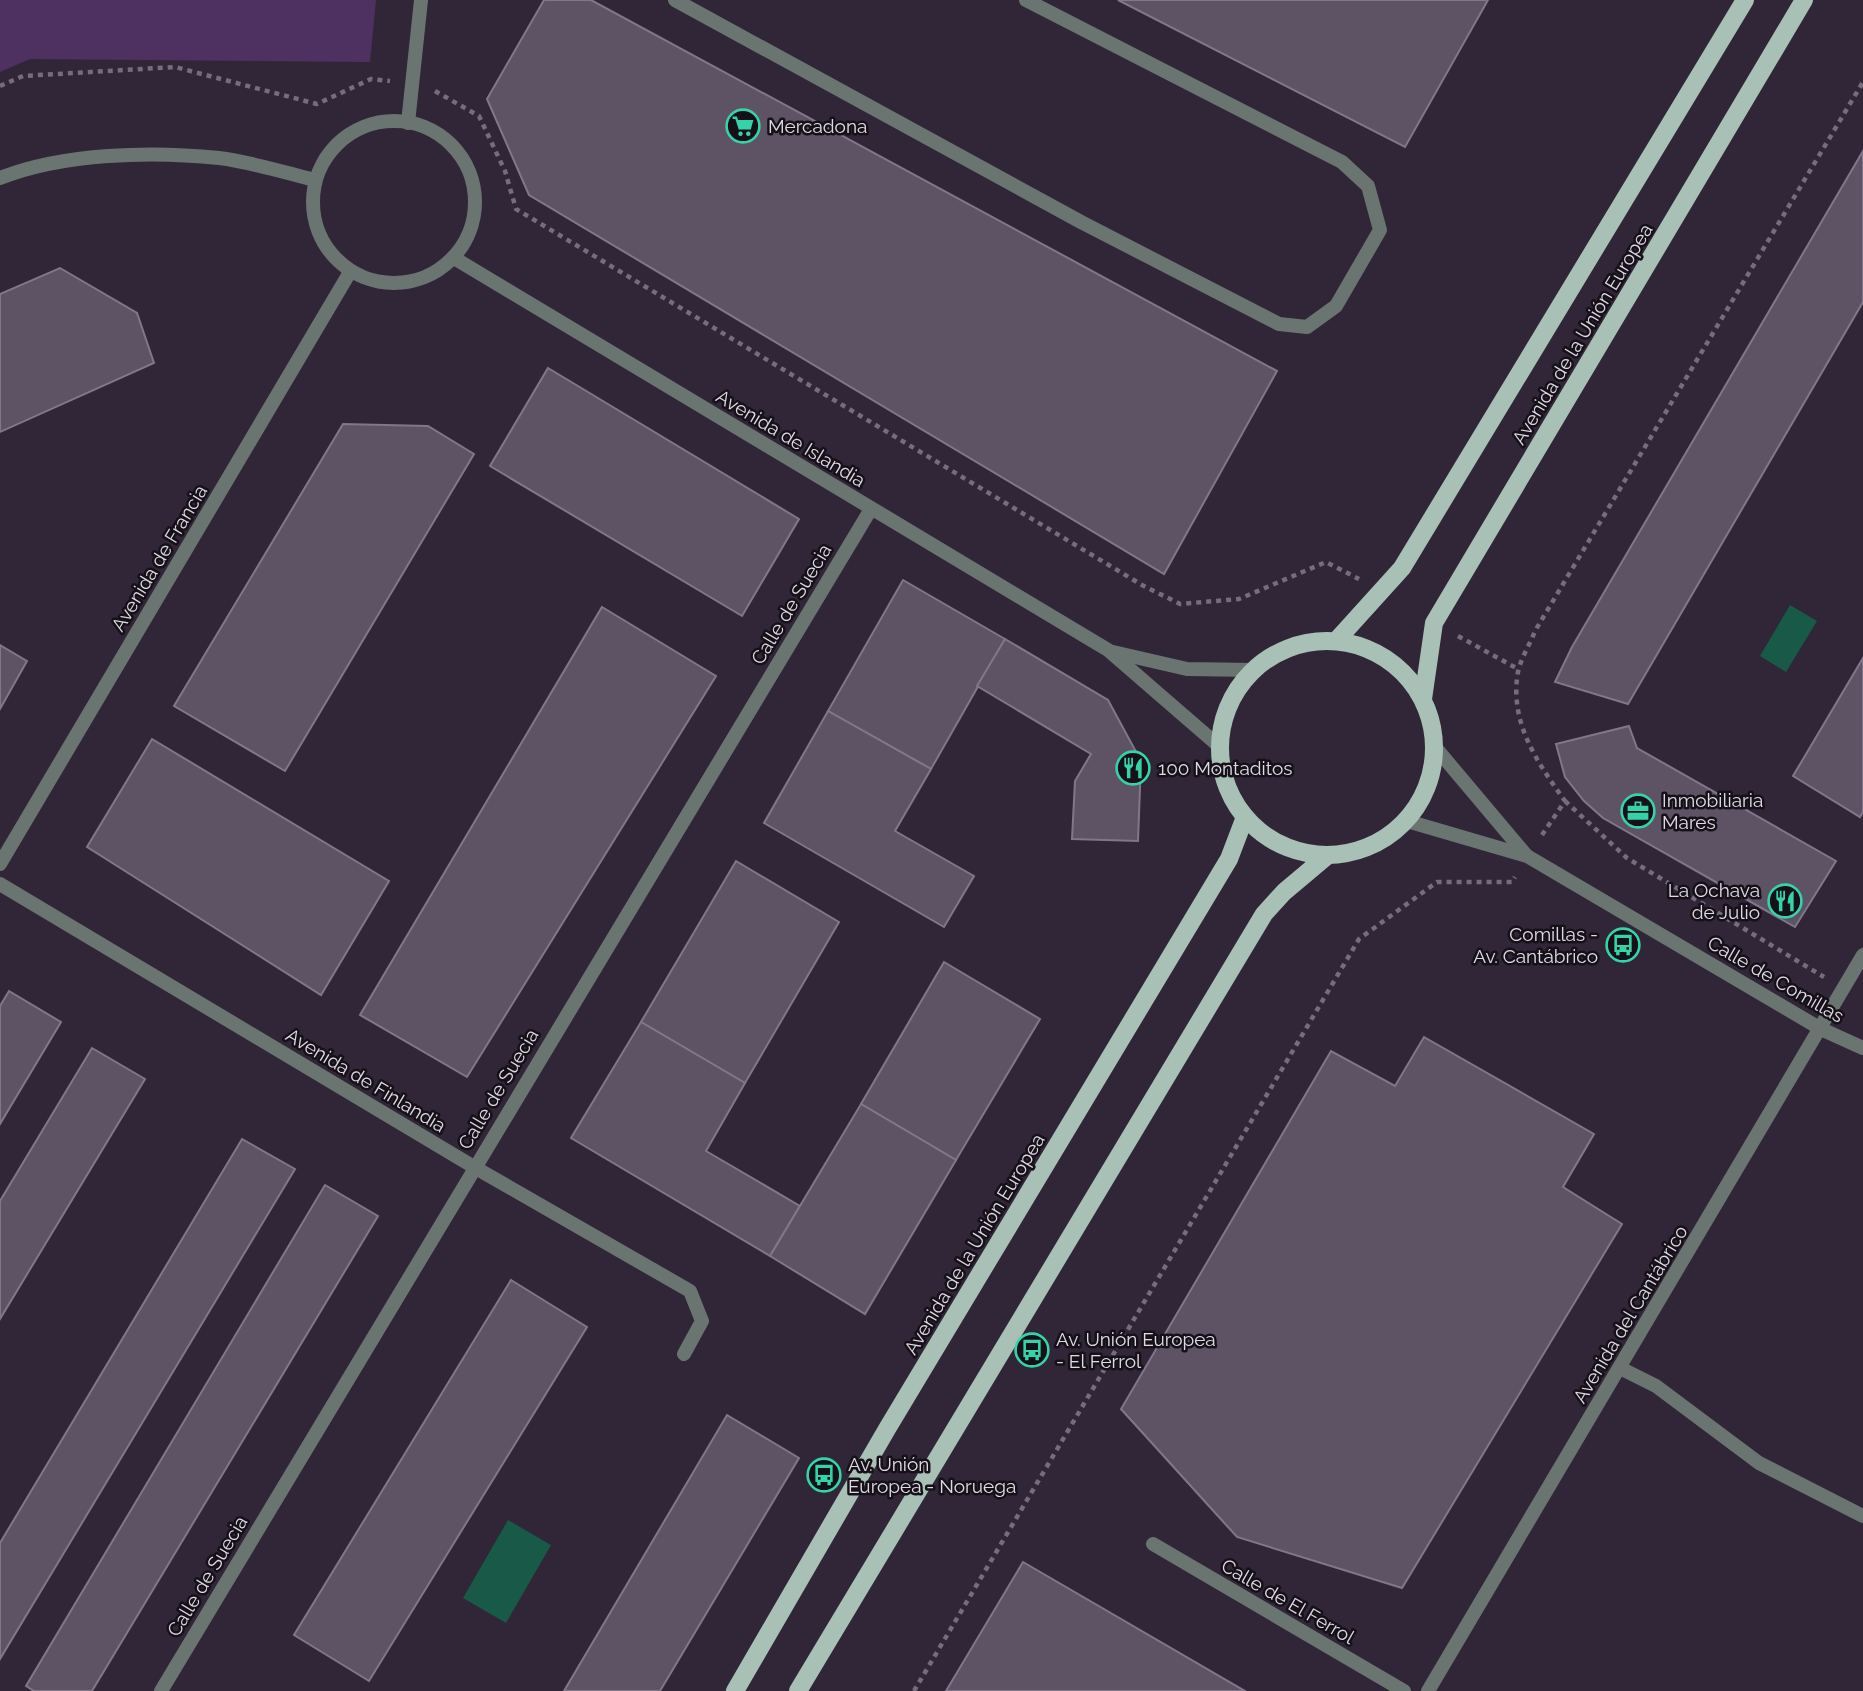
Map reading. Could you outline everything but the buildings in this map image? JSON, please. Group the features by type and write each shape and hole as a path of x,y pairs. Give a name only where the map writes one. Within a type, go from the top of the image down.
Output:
{"main road":[{"name":"Avenida de la Unión Europea","path":"1336,641 1402,568 1745,0"},
{"name":"Avenida de la Unión Europea","path":"1423,699 1434,623 1804,0"},
{"path":"1336,641 1371,650 1401,670 1423,699 1432,722 1435,747 1428,787 1407,821 1371,846 1350,853 1328,855 1282,846 1245,817 1226,784 1220,747 1224,719 1236,693 1254,670 1292,647 1336,641"},
{"name":"Avenida de la Unión Europea","path":"734,1691 887,1429 1229,859 1245,817"},
{"path":"798,1691 1264,914 1284,892 1328,855"}],"street":[{"path":"408,123 421,0"},
{"path":"675,0 1081,222 1279,324 1307,327 1336,306 1380,230 1368,186 1342,162 1026,0"},
{"path":"395,120 408,123 430,128 459,152 474,184 475,219 467,240 454,258 439,271 413,282 383,284 350,272 329,253 316,230 311,204 314,180 333,146 356,129 395,120"},
{"path":"0,178 28,167 128,154 221,158 314,180"},
{"name":"Avenida de Islandia","path":"454,258 1108,650 1220,747"},
{"name":"Avenida de Francia","path":"0,864 350,272"},
{"name":"Calle de Suecia","path":"161,1691 871,509"},
{"name":"Avenida de Islandia","path":"1108,650 1187,669 1254,670"},
{"name":"Calle de Comillas","path":"1435,747 1527,856"},
{"name":"Calle de Comillas","path":"1407,821 1527,856 1821,1029 1863,1048"},
{"name":"Avenida de Finlandia","path":"0,884 474,1167 690,1290 702,1321 684,1354"},
{"name":"Avenida del Cantábrico","path":"1429,1691 1863,955"},
{"path":"1620,1368 1656,1386 1759,1462 1863,1516"},
{"name":"Calle de El Ferrol","path":"1153,1544 1404,1691"}],"path":[{"path":"0,86 23,76 175,67 317,104 371,79 428,86 479,116 505,170 516,209 1142,585 1180,604 1239,599 1326,562 1383,591"},
{"path":"1844,988 1627,858 1565,801 1541,768 1522,731 1515,700 1518,669 1535,631 1863,82"},
{"path":"1434,623 1518,669"},
{"path":"914,1691 1359,939 1437,882 1512,883 1565,801"}],"shaded area":[{"path":"0,0 376,0 370,62 30,59 0,72"},
{"path":"1790,605 1817,621 1786,672 1760,656"},
{"path":"508,1520 551,1545 506,1623 463,1598"}],"place":[{"name":"Mercadona","path":"743,126"},
{"name":"100 Montaditos","path":"1133,768"},
{"name":"Inmobiliaria Mares","path":"1638,811"},
{"name":"La Ochava de Julio","path":"1785,901"},
{"name":"Comillas - Av. Cantábrico","path":"1623,945"},
{"name":"Av. Unión Europea - El Ferrol","path":"1032,1350"},
{"name":"Av. Unión Europea - Noruega","path":"824,1475"}]}
